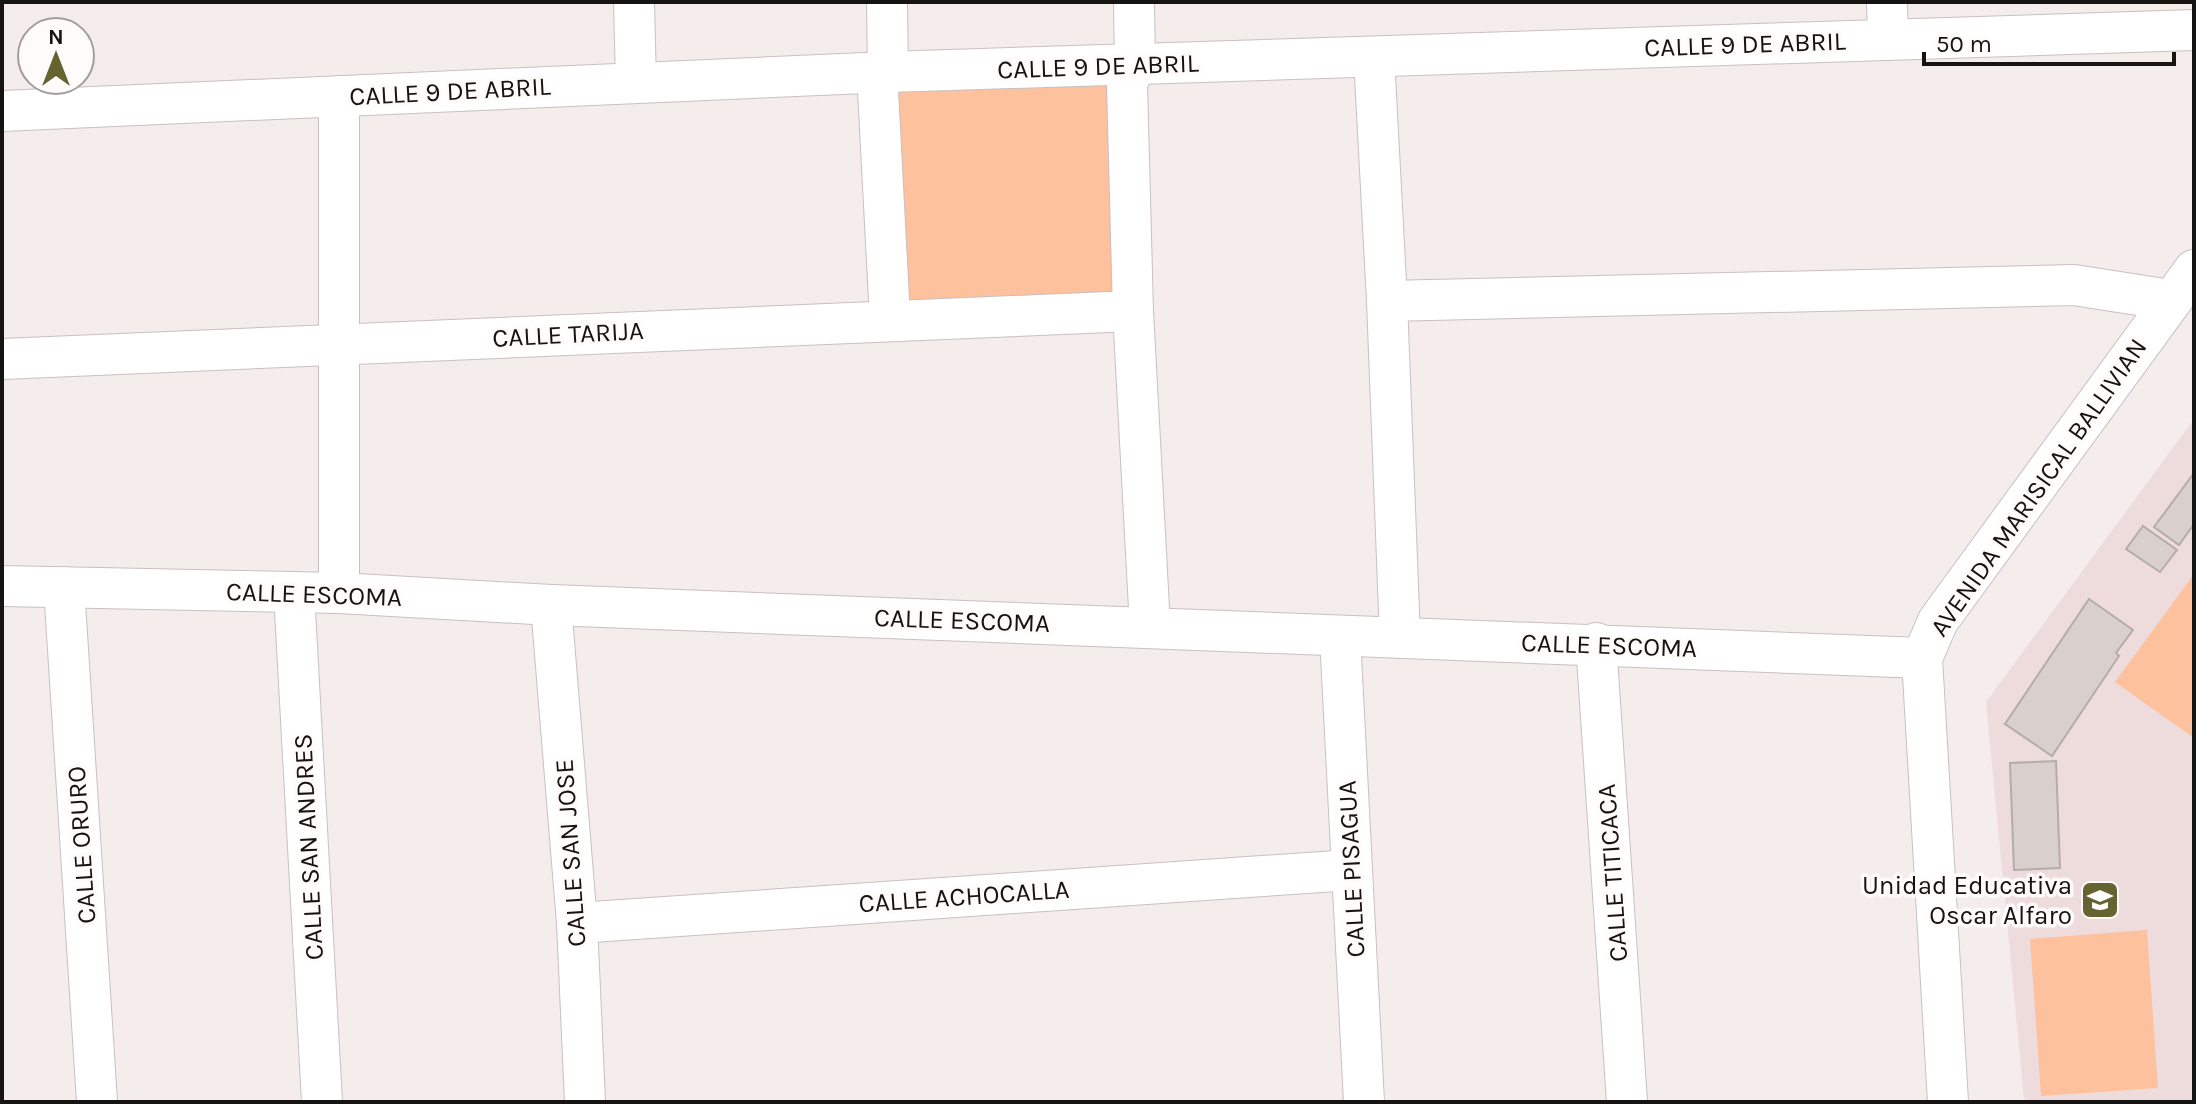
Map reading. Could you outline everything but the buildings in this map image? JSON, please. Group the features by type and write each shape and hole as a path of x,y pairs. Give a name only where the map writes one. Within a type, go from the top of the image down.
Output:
{"street":[{"path":"634,2 636,82"},
{"path":"887,2 883,72 890,319"},
{"path":"1134,2 1135,65 1127,84 1133,311 1150,627"},
{"name":"CALLE 9 DE ABRIL","path":"2,111 883,72 1374,57 1888,21 2120,16 2194,30"},
{"path":"1374,57 1400,638"},
{"path":"339,96 339,593"},
{"path":"1387,301 2182,285"},
{"name":"AVENIDA MARISICAL BALLIVIAN","path":"1948,1102 1922,658 1938,621 2182,285"},
{"name":"CALLE TARIJA","path":"2,359 1133,311"},
{"name":"CALLE ESCOMA","path":"2,586 339,593 551,605 1922,658"},
{"name":"CALLE ORURO","path":"64,587 97,1102"},
{"name":"CALLE SAN ANDRES","path":"294,592 322,1102"},
{"name":"CALLE SAN JOSE","path":"551,605 577,923 585,1102"},
{"name":"CALLE PISAGUA","path":"1340,636 1364,1102"},
{"name":"CALLE TITICACA","path":"1596,643 1627,1102"},
{"name":"CALLE ACHOCALLA","path":"577,923 1351,870"}],"shaded area":[{"path":"1114,83 1122,295 904,304 895,92"},
{"name":"Unidad Educativa Oscar Alfaro","path":"2194,419 2194,1102 2040,1102 2024,1099 1986,702"},
{"path":"2194,574 2194,738 2115,682"},
{"path":"2147,930 2158,1088 2041,1096 2030,939"}],"place":[{"name":"Unidad Educativa Oscar Alfaro","path":"2100,900"}]}
